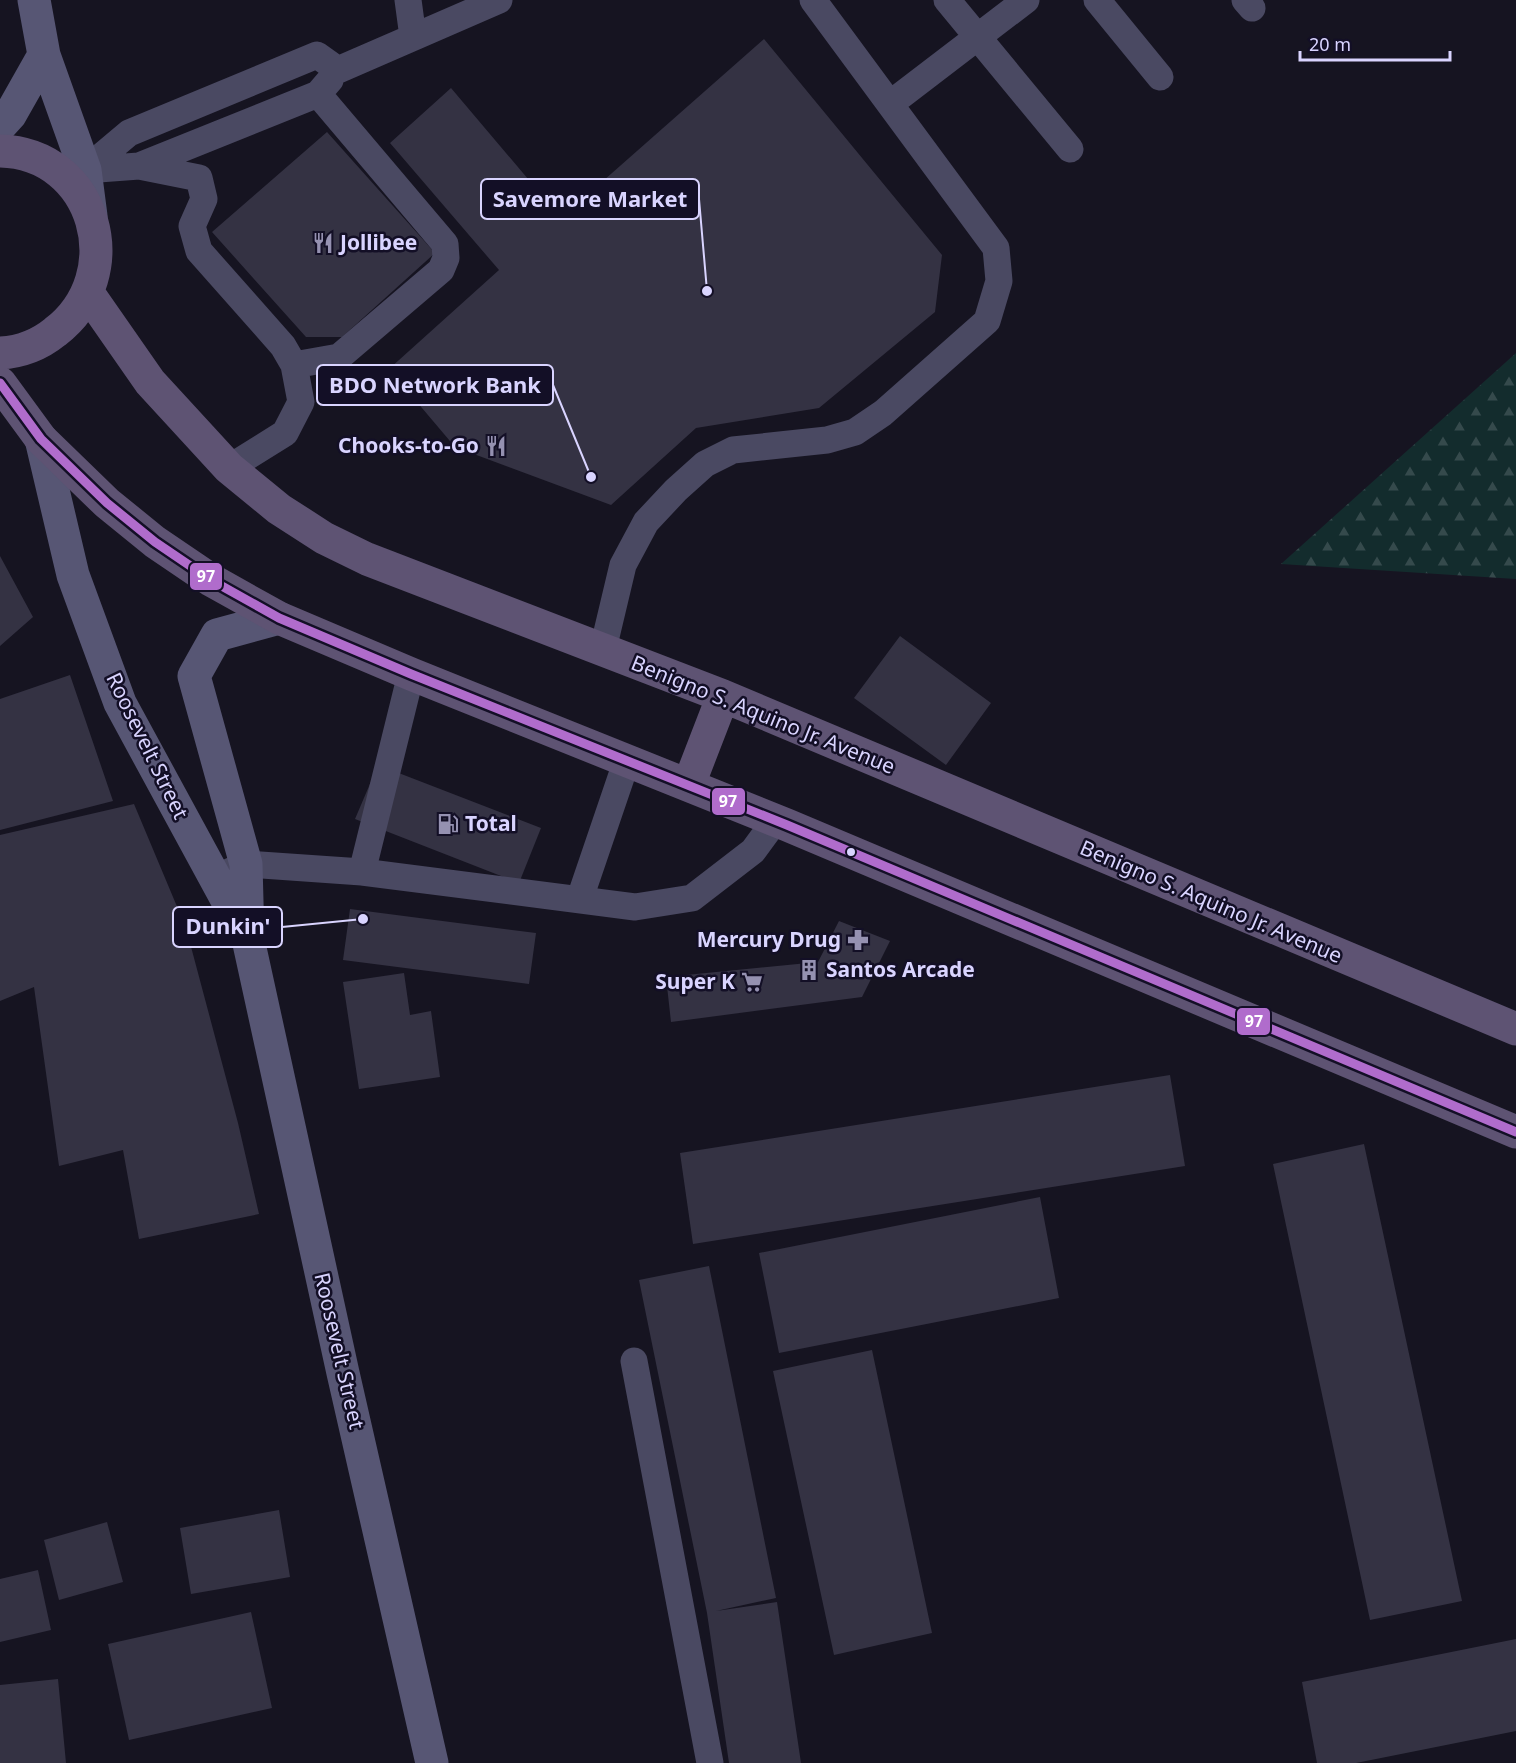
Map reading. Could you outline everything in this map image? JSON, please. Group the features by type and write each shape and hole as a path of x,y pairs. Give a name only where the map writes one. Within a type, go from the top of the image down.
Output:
{"main road":[{"path":"0,353 11,352 42,342 69,321 88,293 95,268 97,242 85,170 44,55 34,0"},
{"path":"0,126 10,115 44,55"},
{"path":"0,151 14,151 47,163 73,186 91,216"},
{"name":"Benigno S. Aquino Jr. Avenue","path":"88,293 150,381 229,468 279,509 324,538 367,559 723,696 1516,1029"},
{"path":"0,383 42,439 107,503 155,542 211,580 279,618 411,674 689,784 1516,1132"},
{"name":"Roosevelt Street","path":"42,439 73,574 120,703 248,939"},
{"name":"Roosevelt Street","path":"279,618 217,635 194,676 246,864 248,939 343,1373 432,1763"},
{"path":"689,784 723,696"}],"lane":[{"path":"408,0 414,37"},
{"path":"140,166 318,94 338,70 499,0"},
{"path":"603,649 623,565 646,522 705,464 733,450 827,440 855,432 884,413 987,321 999,281 996,248 813,0"},
{"path":"947,0 1070,149"},
{"path":"890,104 1026,0"},
{"path":"1097,0 1160,77"},
{"path":"85,170 129,133 317,55 338,70"},
{"path":"294,365 339,357 441,270 446,258 445,244 318,94"},
{"path":"85,170 140,166 199,178 204,200 192,226 199,250 284,346 294,365 301,402 285,433 229,468"},
{"path":"362,872 411,674"},
{"path":"580,898 627,760"},
{"path":"214,878 246,864 362,872 580,898 635,907 692,898 753,851 775,821"},
{"path":"634,1361 710,1763"}],"green space":[{"path":"1516,353 1516,579 1281,564"}],"building":[{"path":"764,39 942,255 935,312 819,408 696,428 611,505 455,447 389,369 499,270 390,143 451,88 561,218"},
{"name":"Jollibee","path":"327,132 435,253 342,337 306,337 212,232"},
{"path":"0,556 33,617 0,646"},
{"path":"900,636 991,703 946,765 854,698"},
{"path":"70,675 113,801 0,830 0,699"},
{"name":"Total","path":"378,765 541,828 519,883 355,819"},
{"path":"134,804 186,928 238,1123 259,1214 139,1239 123,1150 59,1166 34,987 0,1001 0,835"},
{"path":"350,909 536,933 529,984 343,960"},
{"name":"Santos Arcade","path":"839,921 890,941 862,997 671,1022 666,977 818,962"},
{"path":"404,973 410,1015 431,1011 440,1077 359,1089 343,982"},
{"path":"1170,1075 1185,1166 693,1244 680,1153"},
{"path":"1364,1144 1462,1601 1370,1620 1273,1164"},
{"path":"1040,1197 1059,1298 779,1353 759,1253"},
{"path":"709,1266 776,1598 716,1611 777,1602 801,1763 729,1763 707,1613 639,1280"},
{"path":"872,1350 932,1633 834,1655 773,1371"},
{"path":"279,1510 290,1577 191,1594 180,1528"},
{"path":"107,1522 123,1582 59,1600 44,1540"},
{"path":"38,1570 51,1630 0,1642 0,1579"},
{"path":"251,1612 272,1708 129,1740 108,1644"},
{"path":"1516,1639 1516,1731 1356,1763 1317,1763 1302,1682"},
{"path":"58,1679 66,1763 0,1763 0,1685"}],"transit line":[{"name":"97","path":"0,383 41,439 107,503 155,542 211,580 279,618 411,674 787,825 1516,1132"}],"place":[{"name":"Jollibee","path":"323,243"},
{"name":"Savemore Market","path":"707,291"},
{"name":"Chooks-to-Go","path":"496,446"},
{"name":"BDO Network Bank","path":"591,477"},
{"name":"Total","path":"448,824"},
{"name":"Dunkin'","path":"363,919"},
{"name":"Mercury Drug","path":"858,940"},
{"name":"Santos Arcade","path":"809,970"},
{"name":"Super K","path":"752,982"}]}
